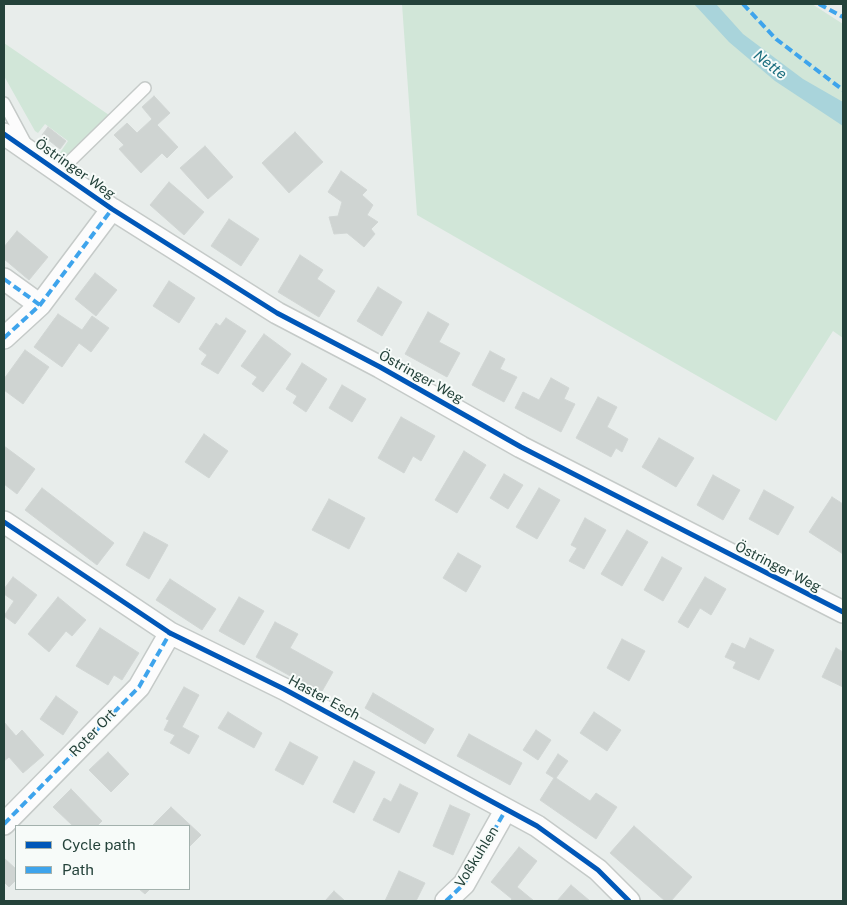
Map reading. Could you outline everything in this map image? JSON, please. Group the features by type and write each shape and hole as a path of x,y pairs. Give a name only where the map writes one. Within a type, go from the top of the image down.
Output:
{"street":[{"name":"Östringer Weg","path":"4,134 112,209 277,312 380,367 521,447 843,612"},
{"path":"4,338 40,304 112,209"},
{"path":"4,279 40,304"},
{"name":"Haster Esch","path":"4,522 170,633 284,689 537,826 598,870 628,901"},
{"name":"Roter Ort","path":"4,824 138,687 170,633"},
{"name":"Voßkuhlen","path":"446,901 464,884 505,810"}],"lane":[{"path":"59,172 145,88"},
{"path":"4,103 30,152"}],"green space":[{"path":"402,4 812,4 843,24 843,338 833,331 776,421 417,215"},
{"path":"4,43 109,115 62,161 57,157 68,141 45,124 38,133 35,131 4,76"}],"water":[{"name":"Nette","path":"694,4 716,4 743,34 803,79 843,102 843,126 775,81 729,42"}],"building":[{"path":"154,96 170,113 157,125 178,147 167,158 162,153 141,173 119,149 124,145 114,135 127,123 137,133 152,119 142,107"},
{"path":"48,127 66,141 60,149 42,135"},
{"path":"295,132 323,162 289,193 262,163"},
{"path":"205,146 233,177 208,199 180,168"},
{"path":"341,171 367,190 362,195 373,205 367,215 378,222 371,229 375,234 364,247 347,233 334,234 329,217 338,216 342,202 328,192"},
{"path":"169,182 204,212 184,235 150,205"},
{"path":"229,219 259,239 241,266 211,246"},
{"path":"17,231 48,257 29,280 4,259 4,247"},
{"path":"300,255 323,270 317,279 335,291 319,317 278,292"},
{"path":"95,273 117,290 96,316 75,299"},
{"path":"169,281 195,298 179,323 153,306"},
{"path":"378,287 402,302 382,336 357,321"},
{"path":"428,312 449,324 439,342 460,353 447,377 405,354"},
{"path":"58,314 82,330 92,316 109,328 91,352 79,343 62,367 34,347"},
{"path":"226,318 246,331 218,374 201,364 207,355 199,349 216,323 220,326"},
{"path":"264,334 291,354 263,392 252,384 257,377 241,366"},
{"path":"25,350 49,367 23,404 4,390 4,379"},
{"path":"490,351 505,359 500,369 517,377 504,402 472,385"},
{"path":"302,363 327,379 306,412 293,403 297,396 286,389"},
{"path":"551,378 569,388 564,399 575,404 561,432 515,408 523,392 539,400"},
{"path":"342,385 366,399 352,422 329,408"},
{"path":"598,397 617,407 607,427 628,439 622,452 616,448 611,457 576,438"},
{"path":"401,417 435,436 421,461 413,456 404,473 378,458"},
{"path":"204,434 228,451 209,478 185,462"},
{"path":"659,438 694,458 676,487 642,467"},
{"path":"4,446 35,469 17,494 4,484"},
{"path":"464,451 486,465 457,513 435,500"},
{"path":"504,474 523,485 508,509 490,498"},
{"path":"713,475 740,490 723,520 697,505"},
{"path":"42,488 114,543 97,565 25,510"},
{"path":"539,488 560,500 537,539 516,527"},
{"path":"764,490 794,507 778,535 749,519"},
{"path":"832,497 843,504 843,554 809,532"},
{"path":"329,499 365,518 349,549 312,530"},
{"path":"585,518 606,530 584,569 569,561 577,548 571,545"},
{"path":"627,530 648,542 622,586 601,574"},
{"path":"144,532 168,545 149,579 126,565"},
{"path":"458,553 481,566 466,592 443,578"},
{"path":"662,557 682,568 663,601 644,590"},
{"path":"13,577 37,595 15,624 4,616 14,601 4,594 4,589"},
{"path":"705,577 726,589 711,615 700,608 688,628 678,622"},
{"path":"170,579 216,609 202,630 156,600"},
{"path":"58,597 86,620 72,636 66,631 49,652 28,634"},
{"path":"239,597 264,611 244,645 219,631"},
{"path":"275,622 298,634 290,648 333,672 321,693 256,657"},
{"path":"100,628 139,653 122,680 114,675 108,685 76,666"},
{"path":"750,638 774,650 759,680 733,668 736,662 725,657 732,643 745,649"},
{"path":"622,639 645,651 629,681 607,668"},
{"path":"836,648 843,652 843,687 822,677"},
{"path":"184,687 199,695 182,727 199,736 189,754 170,743 175,735 164,730 169,720 166,719"},
{"path":"373,693 434,729 425,744 365,708"},
{"path":"56,696 78,712 63,735 40,719"},
{"path":"228,712 262,733 254,748 218,728"},
{"path":"594,712 621,730 607,751 580,733"},
{"path":"4,722 16,736 22,730 44,755 23,773 9,757 4,761"},
{"path":"536,730 551,740 538,760 523,750"},
{"path":"469,734 522,763 510,785 457,756"},
{"path":"290,742 318,757 303,785 275,770"},
{"path":"108,752 129,774 111,792 89,770"},
{"path":"558,754 568,761 556,778 590,801 596,793 617,807 596,839 540,800 554,778 546,773"},
{"path":"354,761 375,772 354,813 333,802"},
{"path":"400,784 418,793 399,833 373,820 384,798 391,802"},
{"path":"71,789 102,821 98,825 72,825 53,807"},
{"path":"450,805 470,814 453,855 433,846"},
{"path":"171,807 201,835 190,846 190,825 153,825"},
{"path":"634,826 692,877 671,901 665,901 610,853"},
{"path":"519,847 537,861 517,887 534,901 510,901 512,899 491,882"},
{"path":"4,858 15,868 15,881 9,887 4,882"},
{"path":"399,871 425,883 416,901 385,901"},
{"path":"571,885 590,901 557,901"},
{"path":"140,890 149,890 145,894"},
{"path":"334,891 345,901 325,901"}],"marked path":[{"path":"743,4 776,39 843,90"},
{"path":"819,4 843,17"},
{"path":"4,338 40,305 112,209"},
{"path":"4,279 40,305"},
{"path":"4,824 139,687 170,633"},
{"path":"446,901 464,884 505,811"}],"cycle path":[{"path":"4,134 112,209 277,313 380,367 521,447 843,612"},
{"path":"4,522 170,633 284,689 537,826 598,870 629,901"}]}
